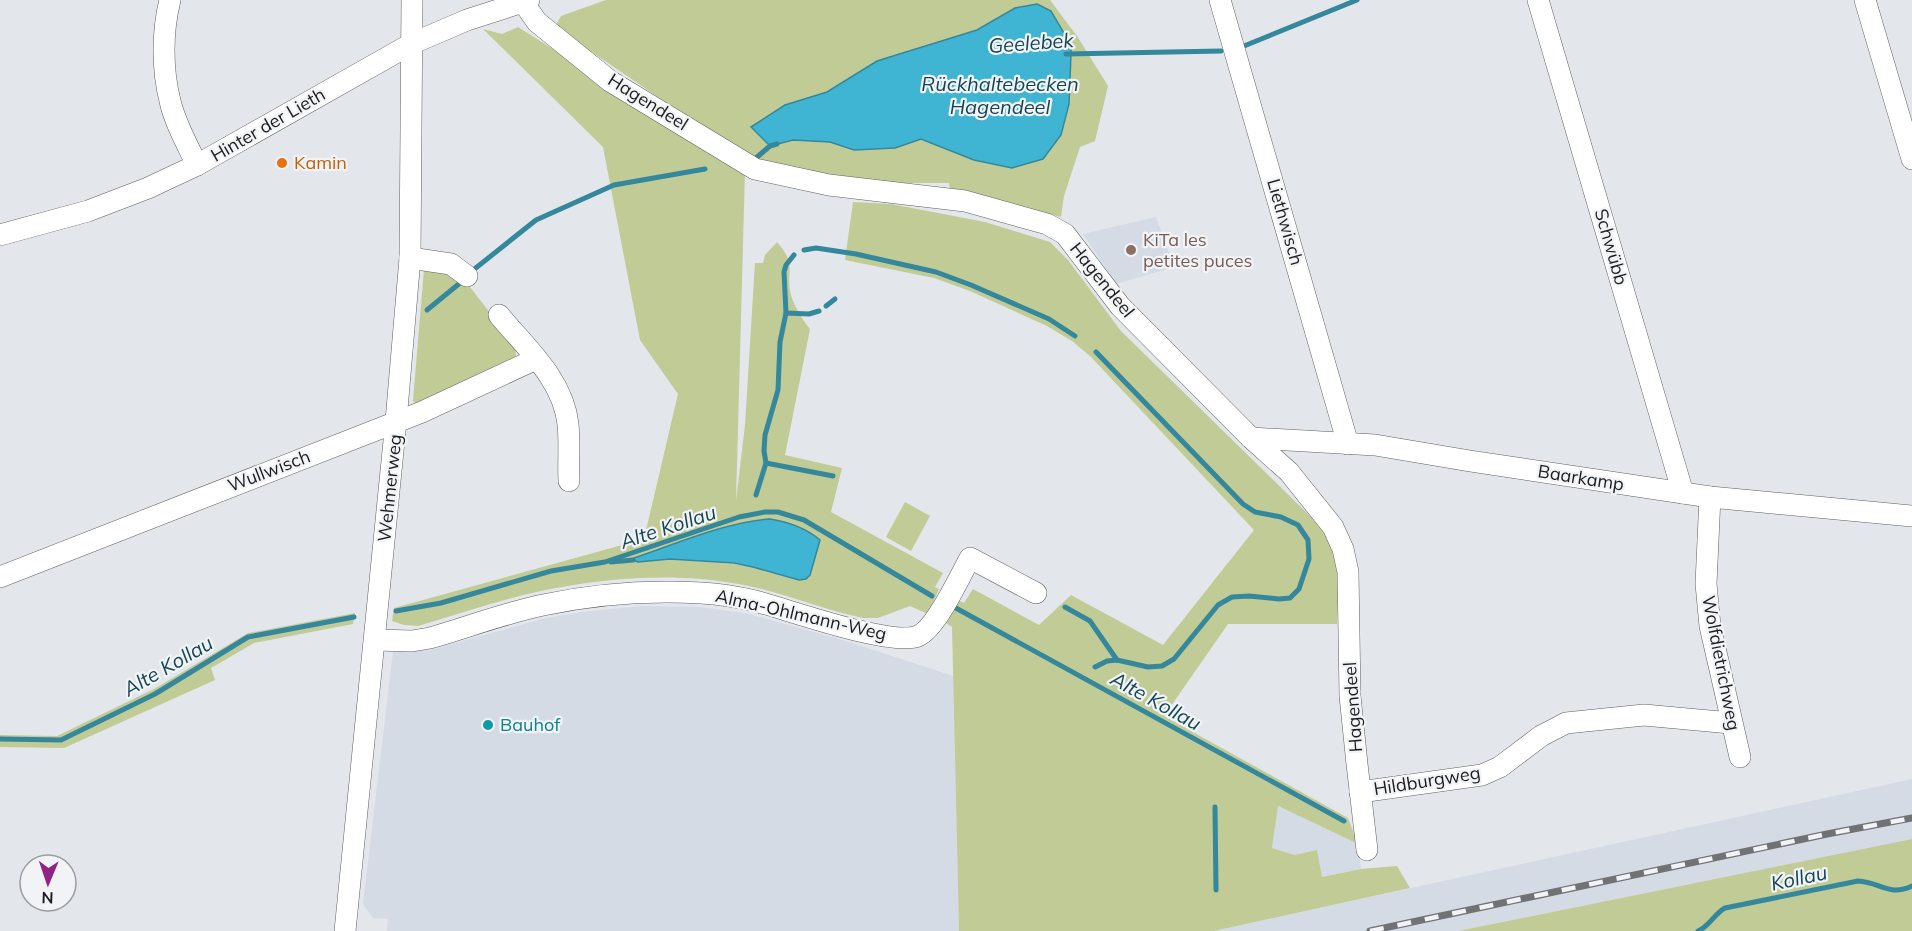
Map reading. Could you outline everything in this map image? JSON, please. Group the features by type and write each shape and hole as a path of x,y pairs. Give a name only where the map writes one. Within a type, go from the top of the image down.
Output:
{"street":[{"path":"170,0 165,29 166,80 170,102 196,165"},
{"path":"411,44 412,0"},
{"name":"Liethwisch","path":"1220,0 1348,444"},
{"name":"Schwübb","path":"1538,0 1683,494"},
{"path":"1865,0 1912,159"},
{"name":"Hinter der Lieth","path":"0,235 88,211 148,188 196,165 411,44 467,20 526,1"},
{"name":"Hagendeel","path":"526,1 537,22 610,81 756,169 829,185 965,201 1047,224 1065,234 1120,306 1251,438 1289,472 1333,527 1343,549 1348,572 1350,696 1367,850"},
{"name":"Wehmerweg","path":"345,931 375,640 410,258 411,44"},
{"path":"410,258 450,264 467,276"},
{"path":"499,315 544,366 557,389 568,422 569,481"},
{"name":"Wullwisch","path":"0,577 422,412 536,359"},
{"name":"Baarkamp","path":"1251,438 1375,445 1683,494 1912,516"},
{"name":"Wolfdietrichweg","path":"1710,497 1707,594 1710,626 1740,757"},
{"name":"Alma-Ohlmann-Weg","path":"375,640 394,642 421,639 543,605 580,598 640,593 702,593 753,600 851,629 889,636 917,637 927,631 936,620 970,558 1036,593"},
{"name":"Hildburgweg","path":"1360,792 1482,775 1500,767 1541,736 1566,723 1644,715 1731,723"}],"shaded area":[{"name":"KiTa les petites puces","path":"1156,217 1174,267 1116,284 1083,234"},
{"path":"641,606 701,607 749,614 846,641 953,676 959,931 387,931 388,919 373,918 363,904 393,652 434,649 546,618"},
{"path":"1912,779 1912,839 1458,931 1214,931"},
{"path":"1277,806 1358,844 1361,869 1321,877 1295,855 1272,848"}],"green space":[{"path":"606,0 1050,0 1077,36 1108,86 1095,141 1080,147 1064,196 1061,217 950,191 949,183 840,183 759,160 658,97 555,27 561,16","holes":["1015,8 1071,45 1069,104 1061,135 974,160 921,139 895,148 854,150 830,142 793,140 785,105 827,92 877,61 977,30"]},
{"path":"518,27 745,171 736,501 745,425 755,263 763,263 765,255 777,242 789,263 791,295 810,329 785,455 842,468 831,512 943,573 935,587 939,589 928,614 910,606 878,618 863,618 744,585 668,577 566,586 494,603 418,626 392,621 394,608 644,539 678,394 640,340 603,147 483,29 502,34","holes":["770,519 803,528 820,540 810,575 806,579 798,580 734,564 670,559 638,562 633,560 719,529"]},
{"path":"853,202 891,204 985,222 1050,242 1068,260 1121,331 1320,527 1331,546 1337,567 1337,624 1228,624 1164,716 1348,818 1358,844 1278,806 1272,848 1295,855 1317,850 1322,877 1361,869 1397,866 1410,888 1214,931 959,931 952,627 946,623 958,600 964,603 973,589 1039,625 1071,595 1163,645 1254,530 1090,356 1072,341 1047,326 970,291 934,278 845,260"},
{"path":"424,269 450,270 466,282 515,345 516,356 511,365 416,404 413,401"},
{"path":"905,502 930,516 911,551 886,537"},
{"path":"355,613 353,624 254,643 211,668 215,680 64,748 0,747 0,735 57,736 154,689 248,633"},
{"path":"1912,839 1912,931 1458,931"}],"water":[{"name":"Rückhaltebecken Hagendeel","path":"1037,4 1051,11 1071,45 1069,104 1061,135 1043,159 1012,168 974,160 921,139 895,148 854,150 830,142 793,140 770,146 751,127 785,105 827,92 877,61 977,30 1015,8"},
{"path":"770,519 796,526 820,540 810,575 806,579 799,580 734,563 670,559 638,562 633,560 719,529"}],"waterway":[{"name":"Geelebek","path":"1244,46 1357,0"},
{"name":"Geelebek","path":"1066,54 1221,51"},
{"name":"Geelebek","path":"756,158 770,146 777,144"},
{"name":"Geelebek","path":"472,271 536,220 614,185 705,169"},
{"path":"804,250 816,248 856,254 936,272 1049,319 1075,336"},
{"path":"756,495 766,463 765,435 778,390 780,342 786,313 784,272 786,265 794,255"},
{"name":"Geelebek","path":"427,310 460,283"},
{"path":"826,306 835,299"},
{"path":"786,313 809,314 819,311"},
{"path":"1095,667 1107,661 1117,660 1148,667 1162,666 1174,659 1218,605 1232,597 1290,598 1299,589 1309,559 1308,540 1298,525 1281,517 1255,512 1243,504 1096,352"},
{"path":"766,463 833,476"},
{"name":"Alte Kollau","path":"396,611 441,603 551,571 605,562 739,517 765,512 778,512 804,520 932,596"},
{"path":"611,562 633,560"},
{"name":"Alte Kollau","path":"954,607 1344,821"},
{"path":"1065,607 1090,621 1117,660"},
{"name":"Alte Kollau","path":"0,739 61,740 155,694 248,637 354,617"},
{"path":"1215,807 1216,890"},
{"name":"Kollau","path":"1698,931 1725,908 1858,881 1891,890 1912,886"}],"railway":[{"path":"1370,931 1912,818"}],"place":[{"name":"Kamin","path":"282,163"},
{"name":"KiTa les petites puces","path":"1131,250"},
{"name":"Bauhof","path":"488,725"}]}
